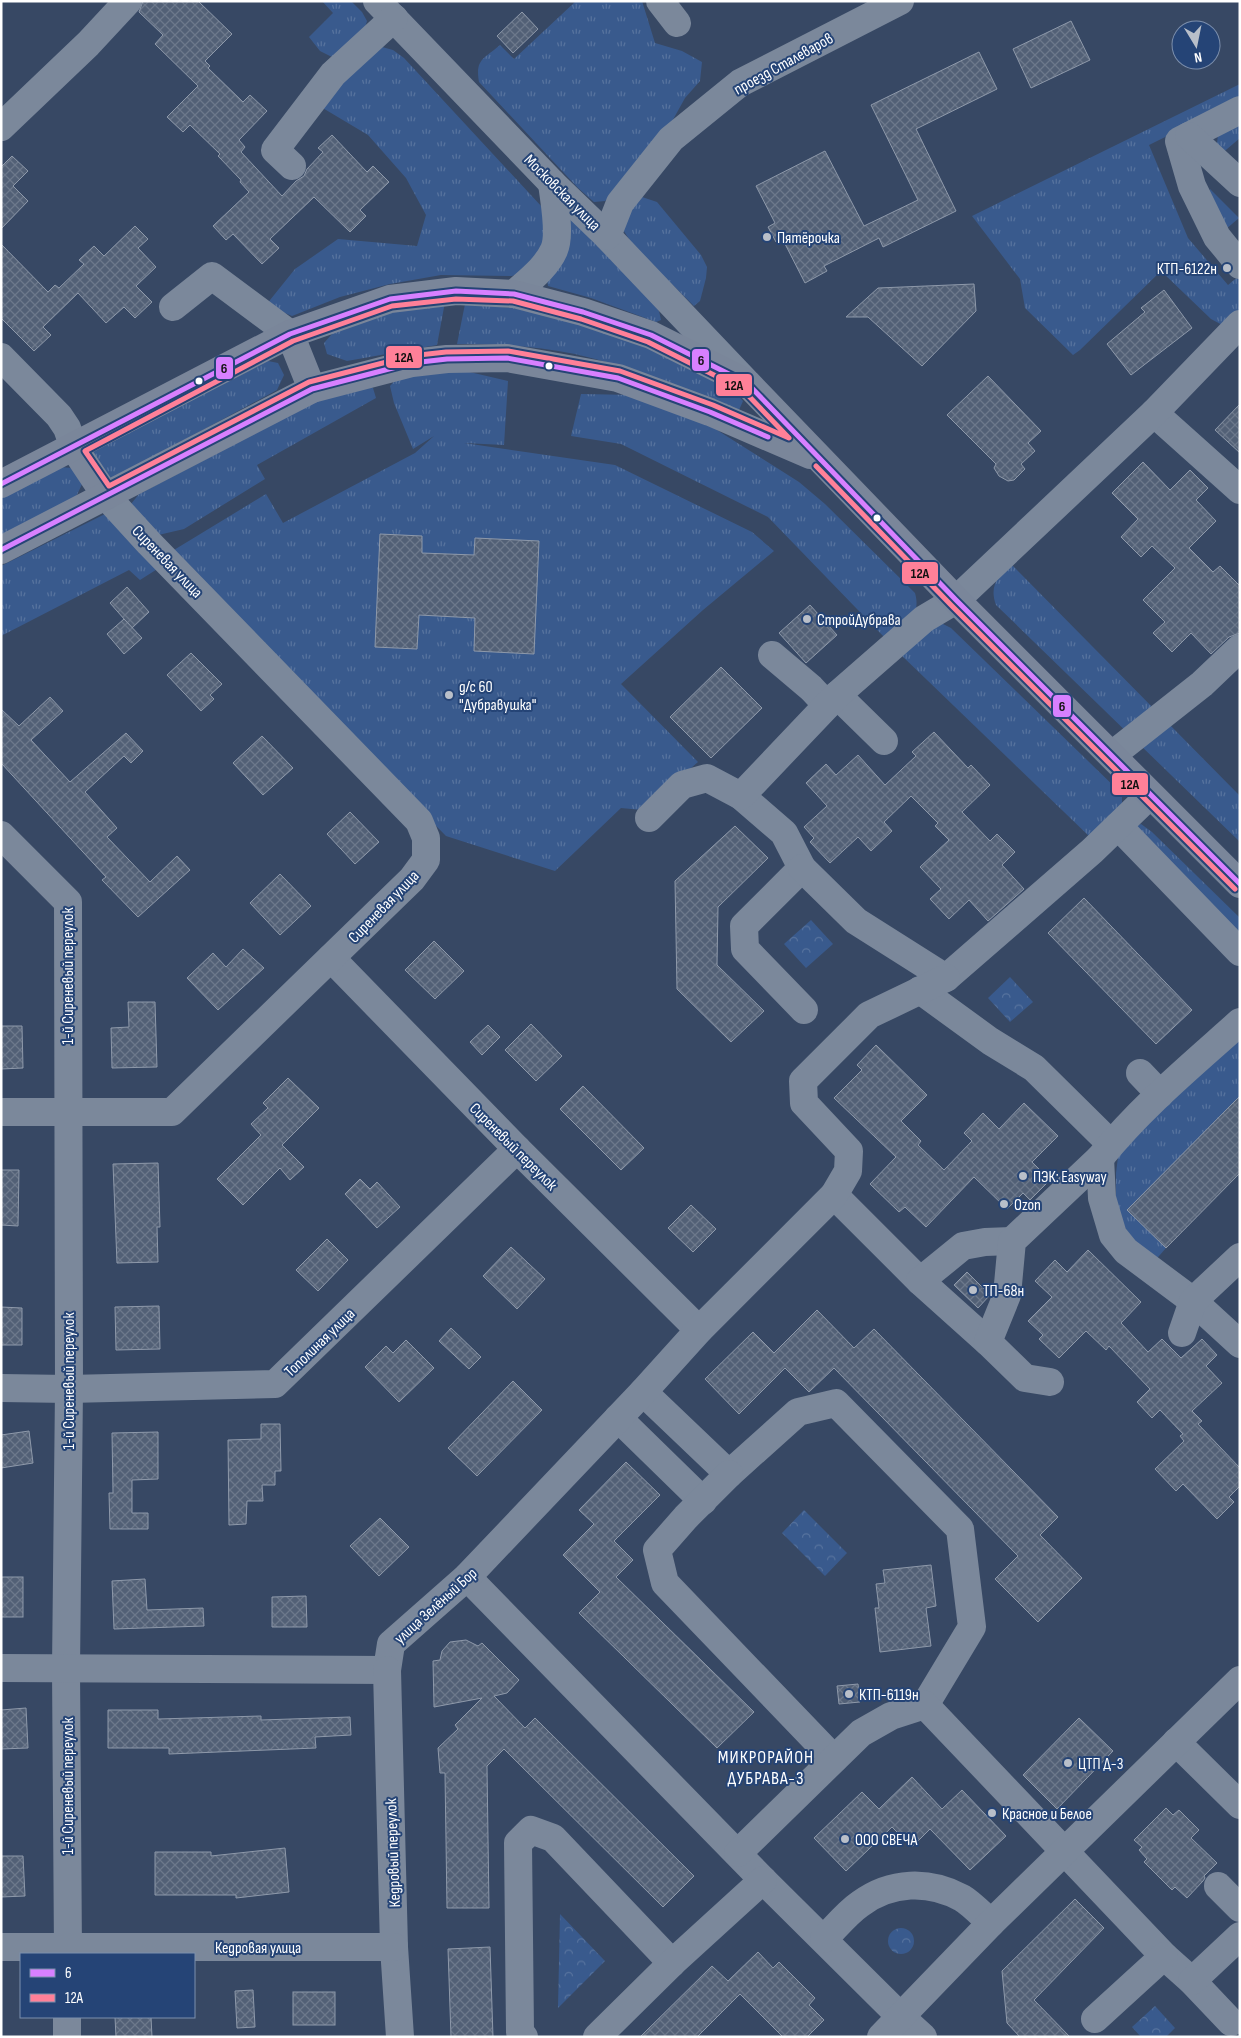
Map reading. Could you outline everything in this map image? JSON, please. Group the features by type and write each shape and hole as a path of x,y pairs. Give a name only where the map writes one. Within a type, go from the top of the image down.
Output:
{"main road":[{"path":"1,484 74,448 290,334 390,299 456,290 514,294 583,312 651,335 747,383 956,600 1240,884"},
{"path":"290,334 312,389"},
{"path":"1,550 312,389 412,363 447,359 507,358 618,378 710,412 822,460"},
{"path":"74,448 106,496"}],"street":[{"path":"1,127 88,44 128,1"},
{"path":"660,1 677,23"},
{"name":"проезд Сталеваров","path":"607,236 620,203 671,139 740,83 900,1"},
{"path":"292,166 275,150 386,9"},
{"name":"Московская улица","path":"386,9 747,383"},
{"path":"1240,110 1179,142 1192,186 1217,237 1240,265"},
{"path":"1189,136 1240,184"},
{"path":"514,294 540,271 554,249 556,231 552,183"},
{"path":"173,308 212,276 290,334"},
{"path":"741,796 832,700 924,619 956,600 1154,413 1240,324"},
{"path":"1,357 59,416 67,428 74,448"},
{"path":"1154,413 1240,490"},
{"name":"Сиреневая улица","path":"1,1112 172,1112 412,879 426,860 426,838 419,821 149,543 106,496"},
{"path":"1112,755 1202,684 1240,648"},
{"path":"772,655 811,688 832,700 884,741"},
{"path":"649,818 682,785 707,778 741,796 784,833 802,868 856,920 946,978"},
{"path":"1150,794 1118,826 946,978 920,990 990,1041 1034,1068 1106,1151 1102,1198 1113,1235 1126,1250 1193,1301 1240,1344"},
{"path":"1118,826 1240,952"},
{"name":"1-й Сиреневый переулок","path":"1,836 68,902 66,1669 68,1950"},
{"path":"802,868 744,926 745,949 804,1010"},
{"name":"Сиреневый переулок","path":"331,958 517,1150 699,1330"},
{"name":"улица Зелёный Бор","path":"387,1670 391,1644 467,1577 644,1392 699,1330 834,1195 848,1171 849,1151 804,1103 802,1081 869,1015 920,990"},
{"path":"988,1342 1007,1295 1012,1241 1106,1151 1160,1094 1240,1022"},
{"path":"1140,1072 1160,1094"},
{"name":"Тополиная улица","path":"1,1388 68,1389 275,1384 517,1150"},
{"path":"834,1195 920,1281 1026,1378 1050,1382"},
{"path":"920,1281 963,1246 985,1242 1012,1241"},
{"path":"1182,1332 1193,1301 1240,1258"},
{"path":"644,1392 729,1474"},
{"path":"738,1854 861,1733 891,1716 925,1705 972,1627 960,1529 836,1403 798,1412 729,1474 686,1517 658,1550 665,1582 834,1759"},
{"path":"618,1418 703,1501"},
{"path":"467,1577 763,1880 923,2037"},
{"path":"1,1668 387,1670"},
{"name":"Кедровый переулок","path":"387,1670 394,1947 400,2037"},
{"path":"880,2037 991,1923 1240,1680"},
{"path":"925,1705 1164,1956 1192,1981 1228,2024"},
{"path":"1176,1742 1240,1805"},
{"path":"524,2037 520,2032 518,1843 531,1830 552,1838 672,1963"},
{"path":"597,2037 672,1963 763,1880"},
{"path":"824,1939 860,1904 886,1889 908,1884 938,1888 963,1899 991,1923"},
{"path":"1218,1886 1240,1908"},
{"path":"1192,1981 1240,1936"},
{"name":"Кедровая улица","path":"1,1946 68,1950 394,1947"},
{"path":"1095,2019 1164,1956"},
{"path":"67,2018 67,2037"}],"green space":[{"path":"322,1 351,1 362,12 367,21 363,34 334,58 320,51 309,37 333,13"},
{"path":"576,1 642,1 655,43 682,51 702,62 700,81 685,98 665,134 620,189 605,201 594,202 578,188 479,82 478,68 485,57 500,45 514,59"},
{"path":"382,47 393,50 404,58 542,207 546,218 543,247 527,270 512,276 441,275 390,284 340,297 292,316 266,305 295,269 338,239 417,246 426,215 406,178 368,135 316,104"},
{"path":"1240,84 1240,100 1149,145 1188,238 1228,285 1240,275 1240,312 1226,327 1211,319 1161,271 1073,355 1025,308 1020,279 972,216"},
{"path":"1240,124 1240,138 1220,155 1217,144 1218,134"},
{"path":"1210,189 1239,218 1226,229 1210,202"},
{"path":"639,196 657,202 701,255 707,267 700,301 694,306 634,247 622,228"},
{"path":"565,217 573,221 653,302 659,311 661,320 656,322 591,298 548,286 547,280"},
{"path":"445,302 437,345 347,361 327,354 324,343 339,326 402,308"},
{"path":"465,304 513,308 579,323 648,347 731,388 743,401 739,410 638,372 575,354 516,346 457,344"},
{"path":"263,360 278,363 284,375 277,390 110,480 93,462 94,450"},
{"name":"д/с 60 \"Дубравушка\"","path":"461,370 508,381 504,445 464,443 615,465 752,532 774,551 703,610 621,684 698,762 642,810 621,808 555,871 446,836 169,553 266,494 283,523 415,453 434,436 413,449 394,403 390,386 400,375"},
{"path":"367,385 373,388 376,398 257,465 265,479 184,529 154,536 131,504 139,494 331,394"},
{"path":"581,394 635,395 709,425 799,482 825,504 915,593 917,602 914,615 886,639 768,517 621,444 571,436"},
{"path":"57,467 74,468 83,482 76,497 1,535 1,496"},
{"path":"107,513 162,566 140,580 129,570 1,636 1,566"},
{"path":"1010,563 1240,796 1240,842 996,605 994,587 998,577"},
{"path":"941,623 951,628 1122,794 1122,803 1091,838 899,653"},
{"path":"1141,824 1152,832 1240,918 1240,935 1135,826"},
{"path":"811,920 833,944 806,968 784,944"},
{"path":"1010,977 1033,1002 1010,1022 988,998"},
{"path":"1240,1035 1240,1096 1128,1210 1166,1248 1152,1264 1116,1216 1116,1173 1119,1149"},
{"path":"804,1510 847,1553 825,1576 782,1533"},
{"path":"560,1914 605,1961 558,2008"},
{"path":"901,1928 910,1932 914,1941 910,1950 901,1954 892,1950 888,1941 892,1932"},
{"path":"1155,2006 1175,2028 1166,2037 1141,2037 1132,2027"}],"building":[{"path":"143,1 198,1 232,34 205,61 210,66 208,68 243,102 250,95 267,111 239,140 245,147 241,152 282,196 296,181 304,176 307,169 323,152 318,148 332,135 367,172 373,166 389,182 360,210 366,216 350,232 314,197 270,239 279,248 262,264 233,234 226,240 213,226 249,192 240,182 241,180 218,156 220,154 190,125 183,132 167,117 198,86 155,44 163,35 139,12"},
{"path":"522,12 538,29 513,53 497,36"},
{"path":"1071,21 1090,60 1031,88 1013,49"},
{"path":"979,52 997,89 916,129 956,211 883,247 879,238 824,266 827,271 805,283 782,238 776,242 768,227 775,223 756,186 825,151 864,226 918,200 871,105"},
{"path":"12,156 28,171 13,186 28,201 1,229 1,167"},
{"path":"135,226 148,239 138,248 156,267 136,286 152,302 135,318 124,307 106,323 78,293 43,327 51,335 34,351 1,318 1,244 48,292 55,285 59,288 84,264 79,260 94,246 104,256"},
{"path":"974,284 976,311 922,366 868,317 846,317 878,288"},
{"path":"1164,290 1192,328 1131,375 1107,344 1145,312 1141,308"},
{"path":"988,376 1041,431 1028,443 1035,451 1021,464 1025,469 1014,480 1008,481 999,476 994,468 996,464 947,415"},
{"path":"1240,404 1240,453 1215,430"},
{"path":"1143,462 1170,490 1190,470 1208,488 1196,500 1216,521 1189,548 1213,572 1220,566 1240,586 1240,633 1229,637 1211,654 1191,633 1172,652 1153,633 1165,622 1143,600 1175,568 1152,546 1141,557 1121,537 1138,519 1112,493"},
{"path":"380,534 422,536 422,553 474,555 475,538 539,541 534,654 474,651 475,618 419,615 417,649 375,647"},
{"path":"127,587 149,612 132,628 110,603"},
{"path":"810,605 837,635 806,663 779,633"},
{"path":"124,619 142,638 124,654 107,634"},
{"path":"191,653 222,684 210,695 214,699 201,711 167,675"},
{"path":"721,667 762,708 711,758 670,717"},
{"path":"50,697 63,711 31,740 70,782 126,733 143,751 131,763 124,756 85,792 117,828 107,837 150,882 177,856 190,870 138,917 102,880 106,877 1,763 1,709 19,726"},
{"path":"934,732 968,768 971,765 990,785 962,812 990,841 997,834 1015,852 1002,865 1024,889 988,921 969,900 949,919 930,899 941,889 920,867 949,840 935,826 938,823 911,796 884,822 892,831 871,851 858,837 830,863 810,842 814,838 804,827 827,806 806,783 826,764 836,775 858,755 885,785 916,756 912,752"},
{"path":"262,736 293,768 263,795 233,763"},
{"path":"350,812 379,842 355,864 327,834"},
{"path":"735,826 768,858 718,907 717,965 764,1011 731,1042 677,989 675,881"},
{"path":"280,874 311,906 280,935 250,903"},
{"path":"1084,898 1192,1010 1156,1044 1048,933"},
{"path":"434,941 464,971 435,999 405,970"},
{"path":"243,949 264,968 218,1010 187,978 213,953 226,967"},
{"path":"128,1002 155,1002 157,1067 112,1068 111,1028 129,1027"},
{"path":"531,1024 562,1056 536,1081 505,1050"},
{"path":"488,1025 500,1037 482,1055 470,1042"},
{"path":"1,1026 22,1026 23,1068 1,1069"},
{"path":"876,1045 927,1095 901,1121 921,1141 918,1145 944,1170 972,1141 964,1133 983,1113 999,1129 1024,1103 1058,1136 1032,1162 1050,1180 1030,1200 1023,1193 1007,1209 974,1177 926,1227 905,1207 899,1212 870,1184 896,1157 834,1098 862,1070 857,1065"},
{"path":"288,1078 319,1108 282,1145 304,1167 290,1180 280,1168 243,1205 217,1179 261,1135 251,1124 268,1108 263,1103"},
{"path":"583,1086 644,1148 621,1170 560,1109"},
{"path":"1240,1096 1240,1173 1166,1248 1127,1210"},
{"path":"158,1163 160,1227 157,1227 158,1262 117,1263 113,1164"},
{"path":"1,1170 19,1170 18,1226 1,1225"},
{"path":"360,1179 370,1189 377,1182 400,1207 377,1228 345,1194"},
{"path":"691,1205 716,1229 693,1252 668,1228"},
{"path":"327,1239 348,1260 318,1291 296,1270"},
{"path":"511,1247 545,1279 517,1309 483,1276"},
{"path":"1088,1250 1141,1302 1121,1323 1148,1352 1162,1339 1181,1358 1202,1339 1217,1355 1206,1366 1222,1383 1192,1411 1202,1421 1198,1424 1240,1468 1240,1486 1229,1497 1234,1502 1217,1519 1183,1484 1176,1491 1155,1469 1184,1441 1180,1436 1183,1434 1160,1410 1152,1418 1137,1402 1150,1389 1109,1346 1106,1350 1086,1331 1059,1358 1039,1339 1043,1335 1028,1321 1052,1297 1035,1281 1055,1260 1067,1272"},
{"name":"ТП-68н","path":"967,1272 990,1295 978,1308 954,1285"},
{"path":"159,1306 160,1349 116,1350 115,1307"},
{"path":"1,1307 22,1308 22,1345 1,1345"},
{"path":"817,1310 854,1348 874,1329 1058,1517 1040,1535 1082,1578 1038,1622 995,1579 1018,1556 834,1368 809,1392 785,1368 739,1414 705,1379 753,1332 774,1353"},
{"path":"451,1328 481,1357 469,1369 439,1341"},
{"path":"406,1340 434,1368 399,1402 365,1367 386,1346 393,1353"},
{"path":"513,1381 542,1410 477,1476 448,1448"},
{"path":"261,1424 280,1424 281,1471 275,1471 275,1485 262,1485 263,1501 247,1501 246,1524 229,1525 228,1440 261,1439"},
{"path":"29,1431 33,1463 1,1468 1,1435"},
{"path":"158,1432 158,1479 132,1480 132,1513 148,1513 148,1529 110,1529 109,1493 113,1493 112,1433"},
{"path":"626,1462 660,1495 614,1541 633,1560 616,1577 754,1712 717,1748 579,1613 600,1592 563,1555 594,1524 579,1510"},
{"path":"380,1518 409,1547 379,1576 350,1546"},
{"path":"931,1565 936,1606 926,1608 931,1646 880,1652 875,1608 879,1608 876,1584 885,1583 883,1570"},
{"path":"1,1577 23,1577 23,1617 1,1617"},
{"path":"145,1579 147,1610 203,1608 204,1626 114,1629 112,1581"},
{"path":"306,1596 307,1627 272,1627 272,1597"},
{"path":"466,1640 478,1646 482,1643 519,1680 507,1693 494,1696 525,1728 535,1718 694,1876 663,1907 504,1749 487,1766 489,1908 447,1908 445,1773 440,1773 438,1748 458,1729 455,1725 482,1698 434,1707 433,1661 440,1660 442,1651 450,1642"},
{"name":"КТП-6119н","path":"858,1684 860,1702 839,1704 837,1686"},
{"path":"26,1708 28,1748 1,1749 1,1710"},
{"path":"108,1710 158,1710 158,1719 261,1716 261,1720 350,1717 351,1735 315,1737 316,1748 169,1754 169,1748 108,1748"},
{"name":"ЦТП Д-3","path":"1079,1718 1113,1751 1057,1809 1023,1775"},
{"path":"912,1777 942,1809 962,1790 1006,1836 970,1870 930,1829 912,1847 892,1827 846,1871 814,1838 862,1792 879,1809"},
{"path":"1166,1808 1173,1815 1179,1810 1199,1830 1191,1838 1217,1863 1187,1898 1175,1887 1172,1890 1144,1862 1147,1859 1139,1850 1142,1847 1134,1840"},
{"path":"285,1848 289,1892 236,1898 236,1895 155,1895 155,1852 211,1852 211,1856"},
{"path":"1,1856 23,1856 25,1896 1,1897"},
{"path":"1075,1899 1104,1928 1034,2000 1070,2037 1020,2037 1007,2023 1002,1971"},
{"path":"490,1947 493,2037 451,2037 448,1949"},
{"path":"758,1952 773,1968 779,1962 815,1998 809,2005 824,2020 807,2037 783,2037 740,1994 697,2037 640,2037 712,1966 728,1981"},
{"path":"253,1990 255,2027 237,2028 235,1991"},
{"path":"293,1992 335,1992 335,2025 293,2025"},
{"path":"115,2018 151,2018 152,2037 116,2037"}],"transit line":[{"name":"6","path":"1,484 290,334 390,299 456,291 514,294 583,312 651,335 747,383 956,600 1240,884"},
{"name":"12А","path":"456,299 513,301 581,319 648,342 742,389 789,438 713,405 620,371 508,351 446,352 410,356 309,382 109,486 85,451 293,341 392,306 456,299"},
{"name":"6","path":"1,550 312,389 412,363 447,359 507,358 618,378 710,412 768,437"},
{"name":"12А","path":"816,466 951,605 1235,889"}],"place":[{"name":"Пятёрочка","path":"767,237"},
{"name":"КТП-6122н","path":"1227,268"},
{"name":"СтройДубрава","path":"807,619"},
{"name":"д/с 60 \"Дубравушка\"","path":"449,695"},
{"name":"ПЭК: Easyway","path":"1023,1176"},
{"name":"Ozon","path":"1004,1204"},
{"name":"ТП-68н","path":"973,1290"},
{"name":"КТП-6119н","path":"849,1694"},
{"name":"ЦТП Д-3","path":"1068,1763"},
{"name":"Красное и Белое","path":"992,1813"},
{"name":"ООО СВЕЧА","path":"845,1839"}],"district":[{"name":"МИКРОРАЙОН ДУБРАВА-3","path":"766,1767"}]}
